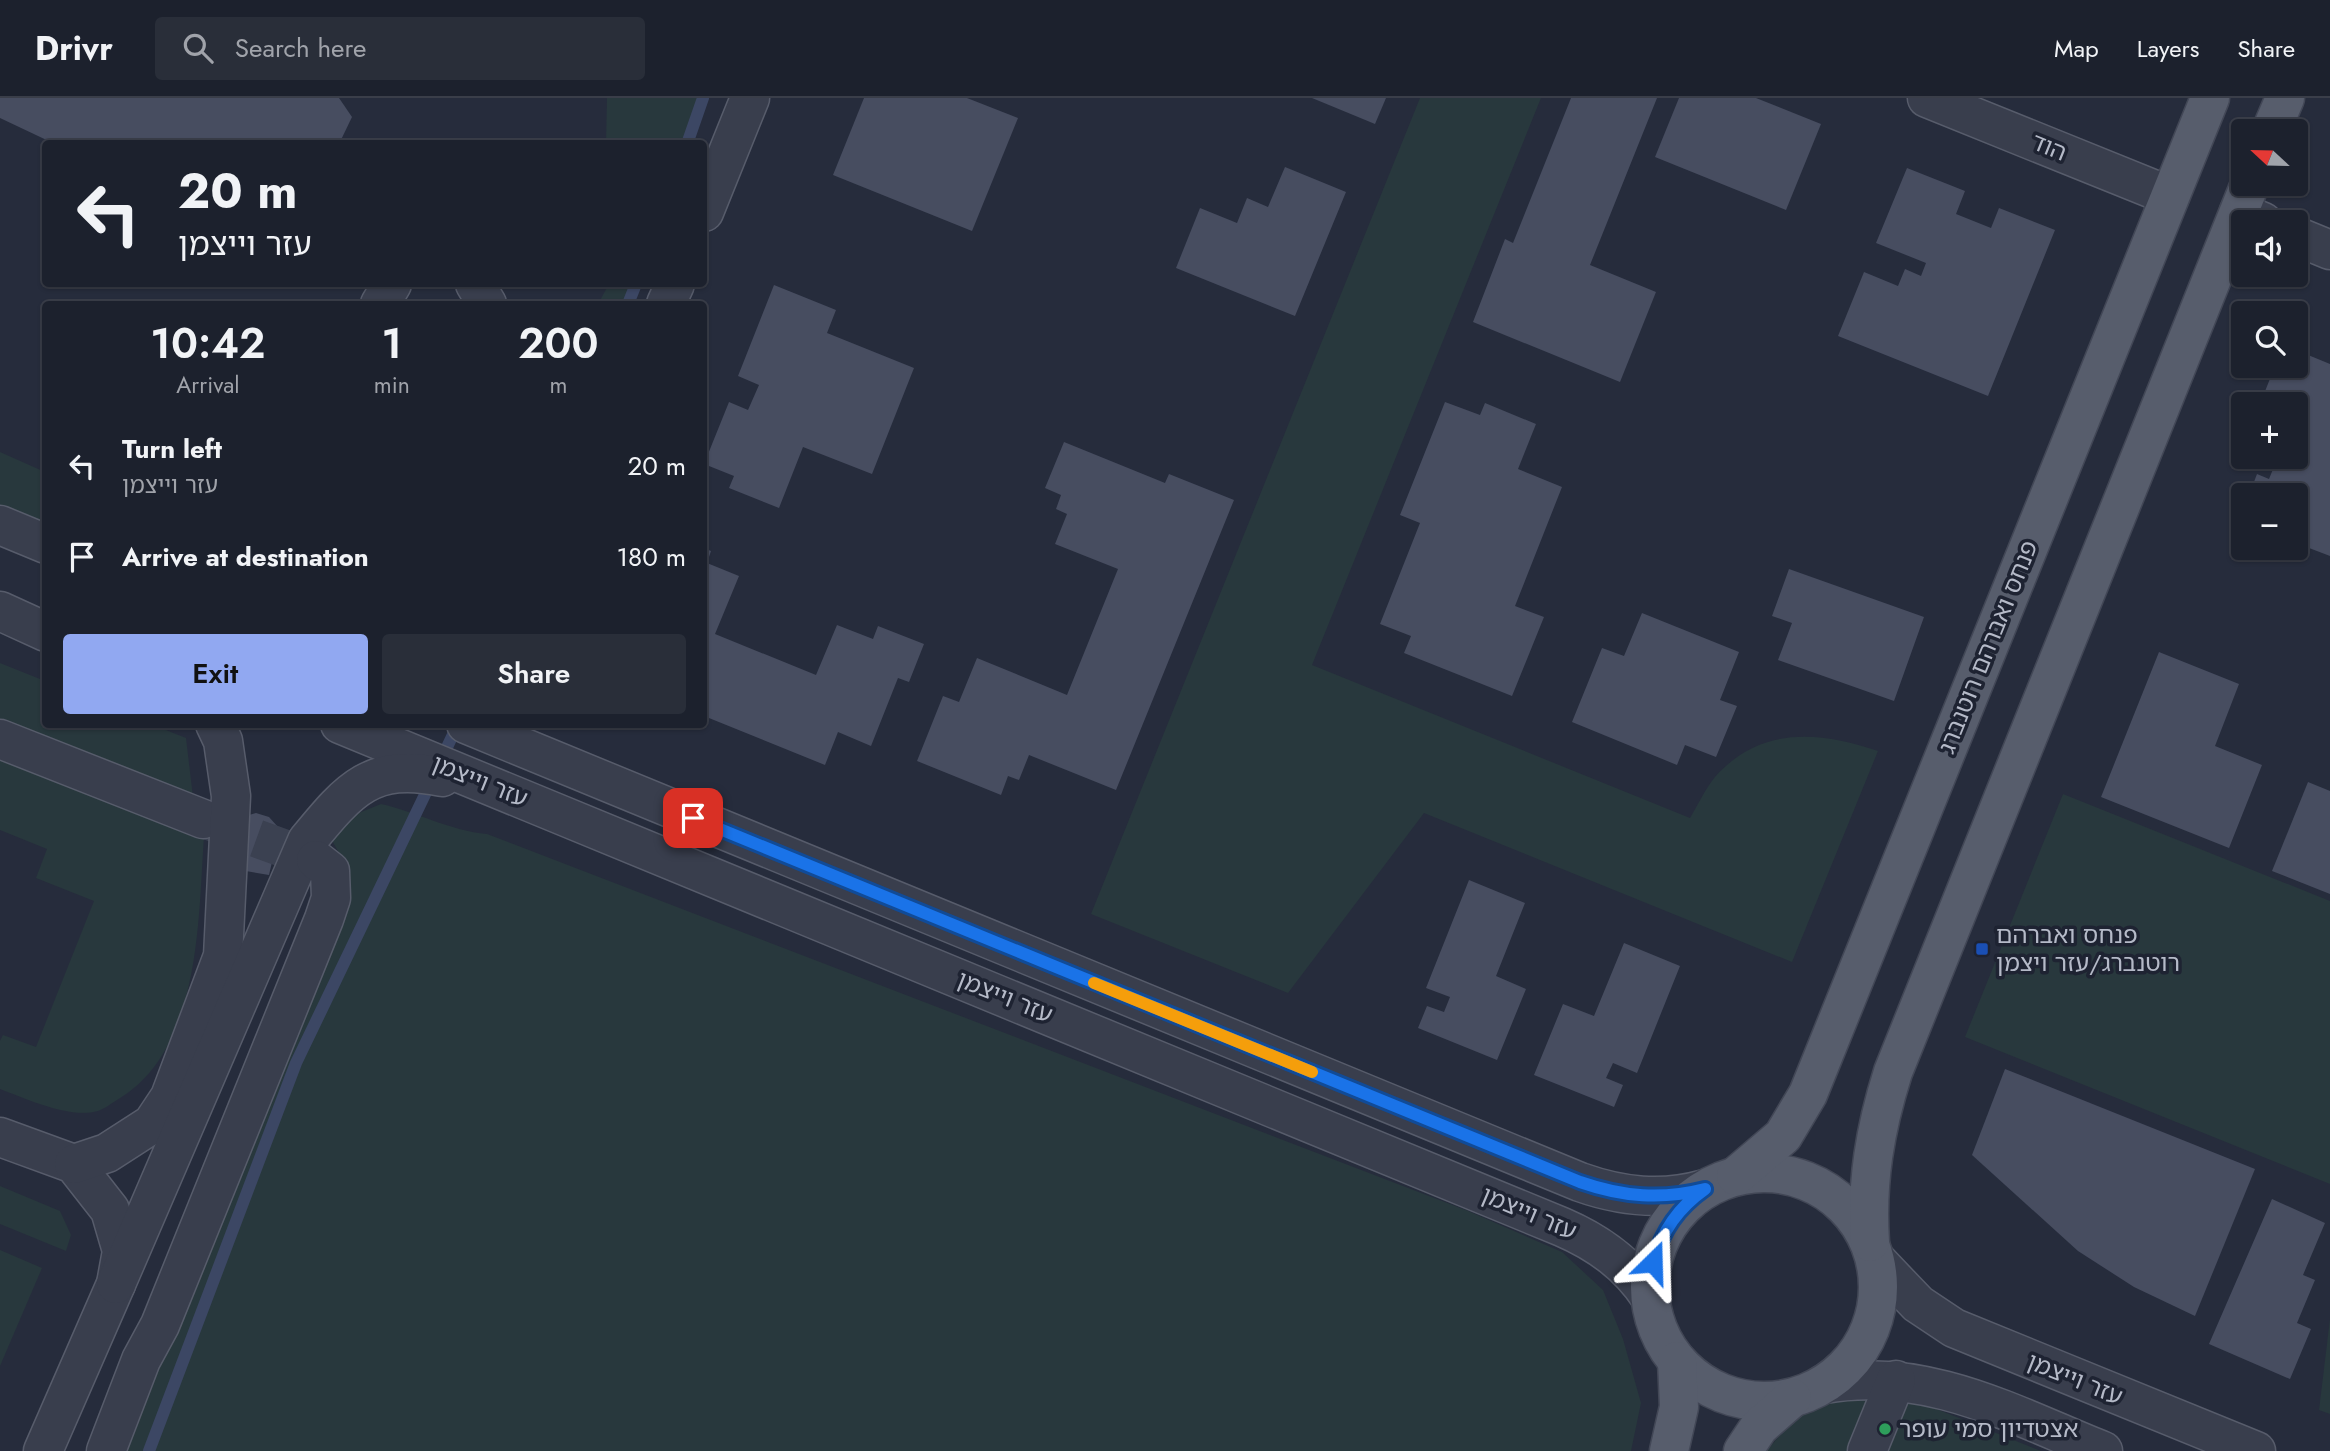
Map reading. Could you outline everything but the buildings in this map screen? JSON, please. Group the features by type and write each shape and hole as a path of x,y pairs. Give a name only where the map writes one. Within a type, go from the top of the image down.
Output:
{"main road":[{"name":"פנחס ואברהם רוטנברג","path":"1721,1182 1783,1136 1808,1094 2210,98"},
{"path":"2277,119 2285,98"},
{"path":"1743,1451 1759,1427 1851,1361 1870,1330 1878,1294 1867,1198 1871,1162 1893,1072 2251,206"},
{"path":"1808,1391 1757,1401 1721,1393 1690,1374 1677,1361 1659,1332 1650,1297 1653,1262 1667,1227 1690,1200 1721,1182 1754,1172 1789,1175 1824,1189 1851,1212 1872,1250"},
{"path":"1669,1451 1679,1407 1677,1361"}],"street":[{"path":"707,205 750,98"},
{"name":"הוד","path":"1927,98 2170,196"},
{"path":"2308,241 2330,250"},
{"path":"0,524 42,542"},
{"path":"0,588 42,604"},
{"path":"0,611 42,630"},
{"path":"74,1164 107,1153 152,1124 170,1097 223,956 231,796 223,741 217,728"},
{"name":"עזר וייצמן","path":"350,728 1562,1227 1614,1256 1638,1280 1650,1297"},
{"name":"עזר וייצמן","path":"485,728 1580,1182 1640,1196 1676,1195 1721,1182"},
{"path":"0,739 203,819"},
{"path":"43,1451 282,893 307,841 337,802 360,785 394,773 417,772 512,794"},
{"path":"105,1427 160,1325 324,919 332,883 330,871 316,860"},
{"path":"0,1137 74,1164 110,1210 122,1251 116,1284"},
{"name":"עזר וייצמן","path":"1872,1250 1918,1304 1960,1331 2256,1451"},
{"path":"105,1427 126,1378 141,1360"},
{"path":"1808,1391 1896,1380 1949,1390 2103,1451"},
{"path":"1867,1451 1896,1380"}],"shaded area":[{"path":"607,98 709,98 692,140 606,140"},
{"path":"1420,98 1541,98 1312,665 1690,818 1715,777 1733,760 1771,741 1791,737 1834,739 1878,751 1792,962 1424,813 1288,993 1091,914"},
{"path":"607,287 633,287 627,301 600,301"},
{"path":"0,452 42,471 42,523 0,508"},
{"path":"0,663 42,680 42,728 161,728 186,738 193,797 0,722"},
{"path":"0,751 204,836 196,944 190,982 180,1017 165,1050 145,1078 98,1111 87,1113 61,1110 0,1089 0,1041 3,1035 36,1047 94,901 36,878 47,849 0,830"},
{"path":"2063,794 2330,901 2330,1184 1965,1037"},
{"path":"381,804 460,829 487,834 1468,1211 1562,1252 1603,1290 1623,1339 1641,1403 1631,1451 119,1451 344,873 339,853 329,835 349,817"},
{"path":"0,1186 60,1211 71,1235 66,1251 0,1224"},
{"path":"0,1250 42,1268 0,1366"},
{"path":"2330,1319 2330,1414 2319,1410"},
{"name":"אצטדיון סמי עופר","path":"1856,1390 1924,1404 2041,1451 1766,1451 1802,1411"}],"waterway":[{"path":"688,140 703,98"},
{"path":"629,301 635,287"},
{"path":"440,762 456,728"},
{"path":"149,1451 296,1063 431,782"}],"tunnel":[{"path":"203,819 316,860"}],"slow traffic":[{"path":"1094,983 1312,1072"}],"place":[{"name":"פנחס ואברהם רוטנברג/עזר ויצמן","path":"1982,949"},
{"name":"אצטדיון סמי עופר","path":"1885,1429"}],"route":[{"path":"693,818 1580,1182 1616,1193 1640,1196 1665,1197 1705,1189 1677,1213 1667,1227 1653,1262"}]}
